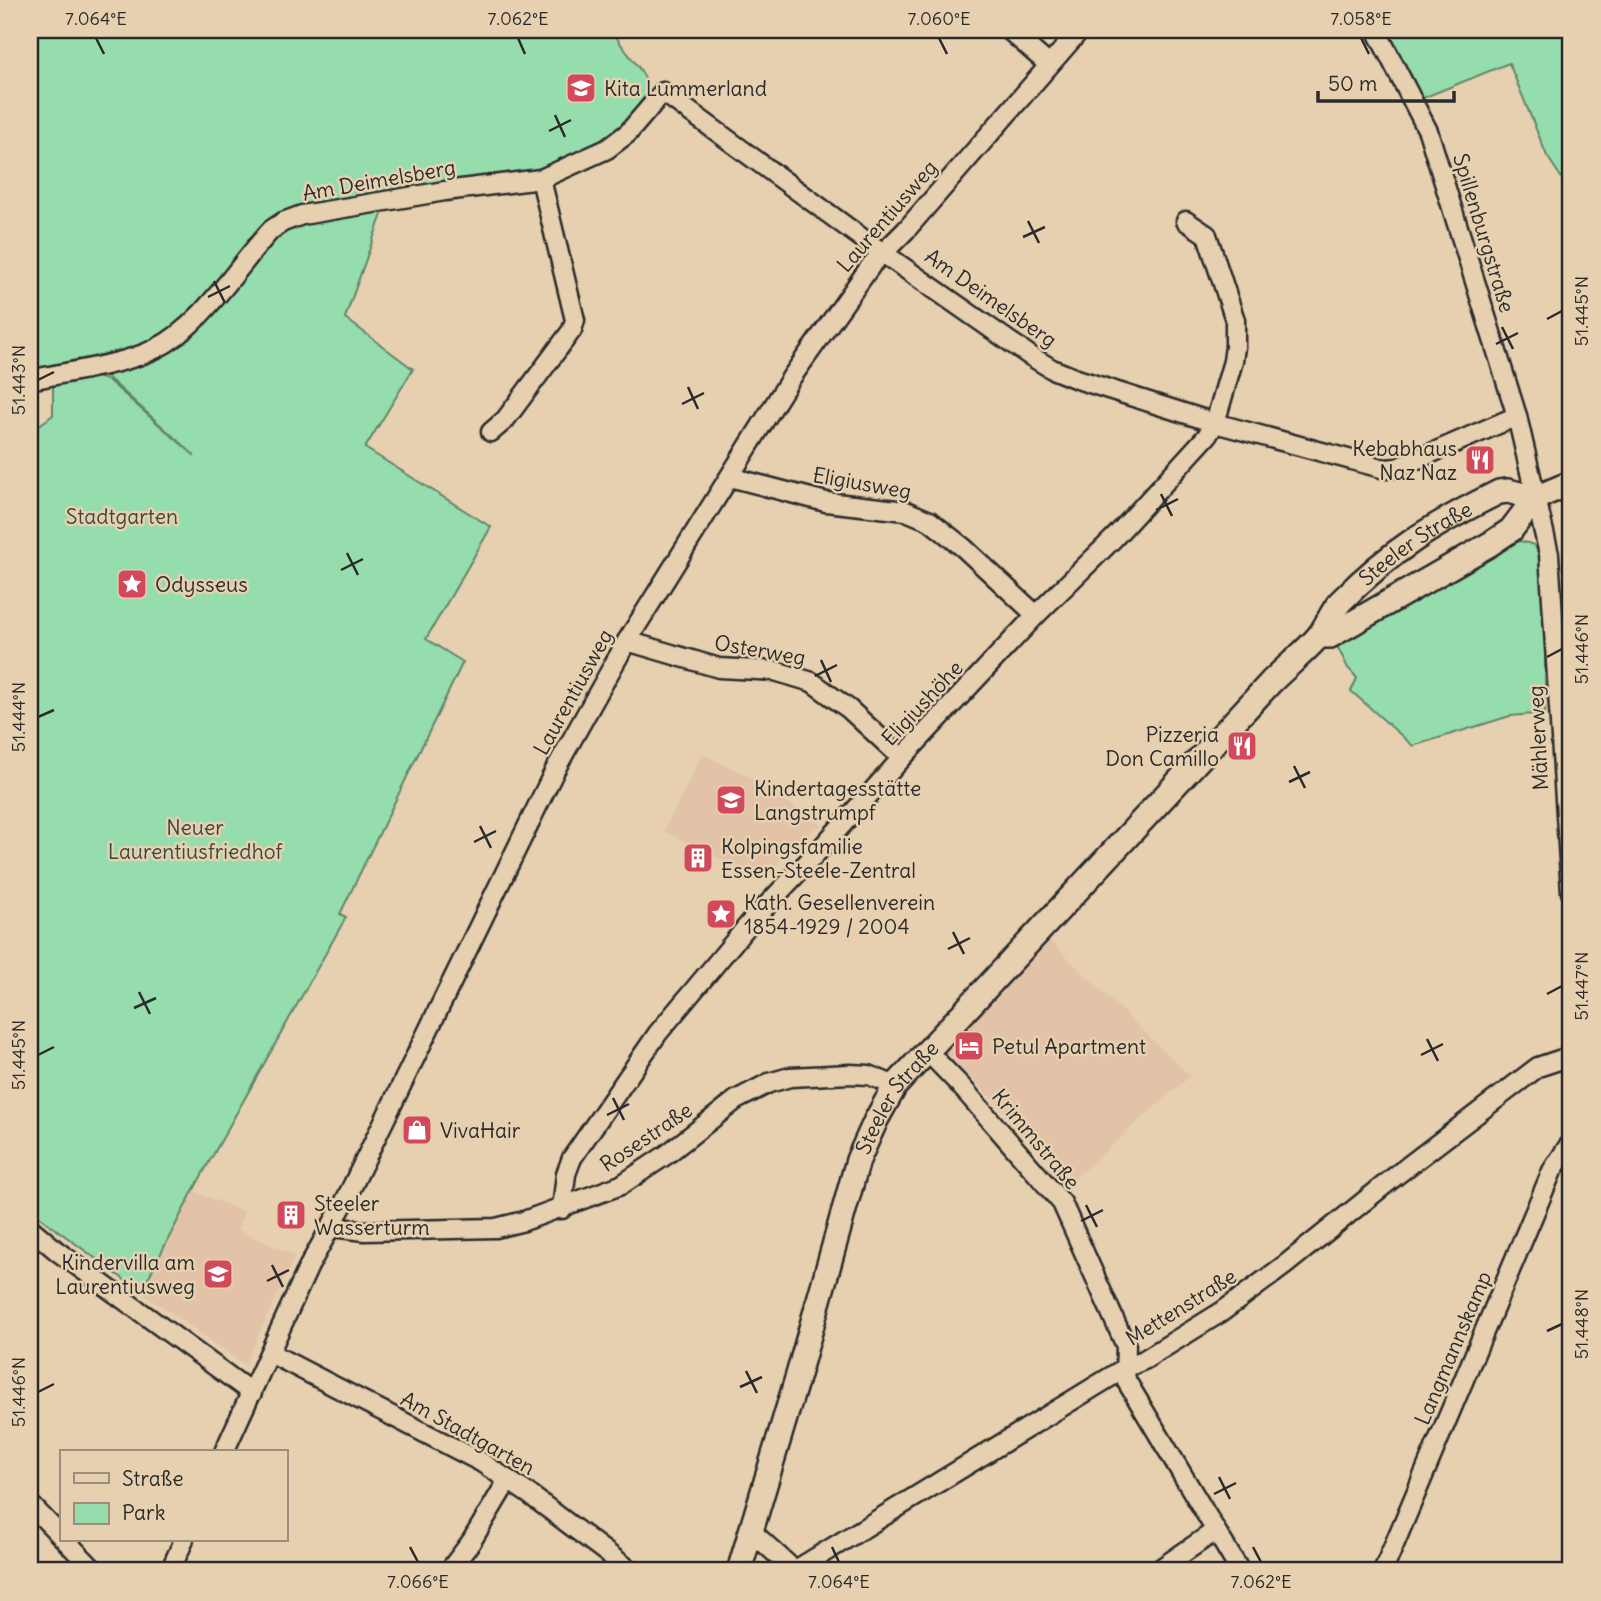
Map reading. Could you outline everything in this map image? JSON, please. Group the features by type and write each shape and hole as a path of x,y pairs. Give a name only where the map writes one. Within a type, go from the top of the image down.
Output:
{"main road":[{"path":"1535,498 1571,483"},
{"name":"Steeler Straße","path":"739,1571 798,1375 858,1160 895,1086 1271,682 1319,635 1346,597 1390,555 1422,533 1499,492 1508,491 1535,498 1511,530 1490,544 1329,636 1319,635"}],"street":[{"path":"1009,30 1049,65"},
{"name":"Laurentiusweg","path":"225,1450 309,1266 332,1227 555,770 627,641 791,377 872,264 1080,30"},
{"name":"Spillenburgstraße","path":"1376,30 1428,131 1517,416 1535,498"},
{"name":"Am Deimelsberg","path":"30,380 138,356 170,340 196,318 271,230 283,222 302,215 445,191 541,179 607,149 628,133 663,92 1006,340 1052,369 1077,379 1215,423 1385,469 1397,468 1517,416"},
{"path":"491,432 505,420 572,330 575,320 541,179"},
{"name":"Eligiushöhe","path":"562,1209 566,1174 572,1158 658,1033 749,924 1036,615 1114,538 1208,436 1215,423 1233,361 1236,348 1235,320 1207,235 1186,221"},
{"name":"Eligiusweg","path":"730,477 826,502 906,511 930,521 964,548 1036,615"},
{"name":"Mählerweg","path":"1535,498 1549,554 1571,892"},
{"name":"Osterweg","path":"627,641 719,668 775,671 811,682 849,709 902,758"},
{"name":"Krimmstraße","path":"926,1050 1062,1203 1126,1346 1127,1382 1240,1571"},
{"name":"Mettenstraße","path":"751,1531 794,1571 1223,1311 1538,1067 1571,1056"},
{"name":"Rosestraße","path":"332,1227 365,1231 496,1228 562,1209 632,1178 736,1100 769,1083 800,1076 850,1074 869,1075 895,1086"},
{"name":"Langmannskamp","path":"1383,1571 1552,1171 1571,1141"},
{"path":"30,1228 57,1251 252,1394"},
{"name":"Am Stadtgarten","path":"270,1353 457,1448 530,1494 631,1571"},
{"path":"449,1571 471,1542 508,1480"},
{"path":"30,1504 60,1535"},
{"path":"1157,1571 1215,1531"},
{"path":"67,1542 95,1571"},
{"path":"170,1571 183,1542"}],"shaded area":[{"name":"Kindertagesstätte Langstrumpf","path":"702,754 746,775 821,825 803,837 763,879 664,831"},
{"path":"1044,935 1190,1076 1074,1179 940,1048"},
{"name":"Kindervilla am Laurentiusweg","path":"193,1191 244,1212 237,1229 295,1256 245,1365 141,1292"}],"green space":[{"path":"30,30 613,30 643,74 648,89 645,102 622,126 587,149 541,170 303,212 174,329 141,346 30,375"},
{"path":"1381,30 1571,30 1571,192 1547,156 1509,63 1418,100"},
{"name":"Neuer Laurentiusfriedhof","path":"386,203 345,318 413,369 365,448 491,527 426,639 463,662 340,914 346,917 193,1191 141,1292 30,1210 30,432 53,415 53,378 82,372 109,381 195,456 105,375 148,361 182,341 273,239 295,227"},
{"path":"1521,541 1534,545 1539,553 1545,623 1545,713 1510,716 1413,746 1351,691 1357,678 1348,668 1336,644 1509,544"}],"place":[{"name":"Kita Lummerland","path":"581,88"},
{"name":"Kebabhaus Naz Naz","path":"1480,460"},
{"name":"Odysseus","path":"132,584"},
{"name":"Pizzeria Don Camillo","path":"1242,746"},
{"name":"Kindertagesstätte Langstrumpf","path":"731,800"},
{"name":"Kolpingsfamilie Essen-Steele-Zentral","path":"698,858"},
{"name":"Kath. Gesellenverein 1854-1929 / 2004","path":"721,914"},
{"name":"Petul Apartment","path":"969,1046"},
{"name":"VivaHair","path":"417,1130"},
{"name":"Steeler Wasserturm","path":"291,1215"},
{"name":"Kindervilla am Laurentiusweg","path":"218,1274"}],"park label":[{"name":"Stadtgarten","path":"122,516"}]}
